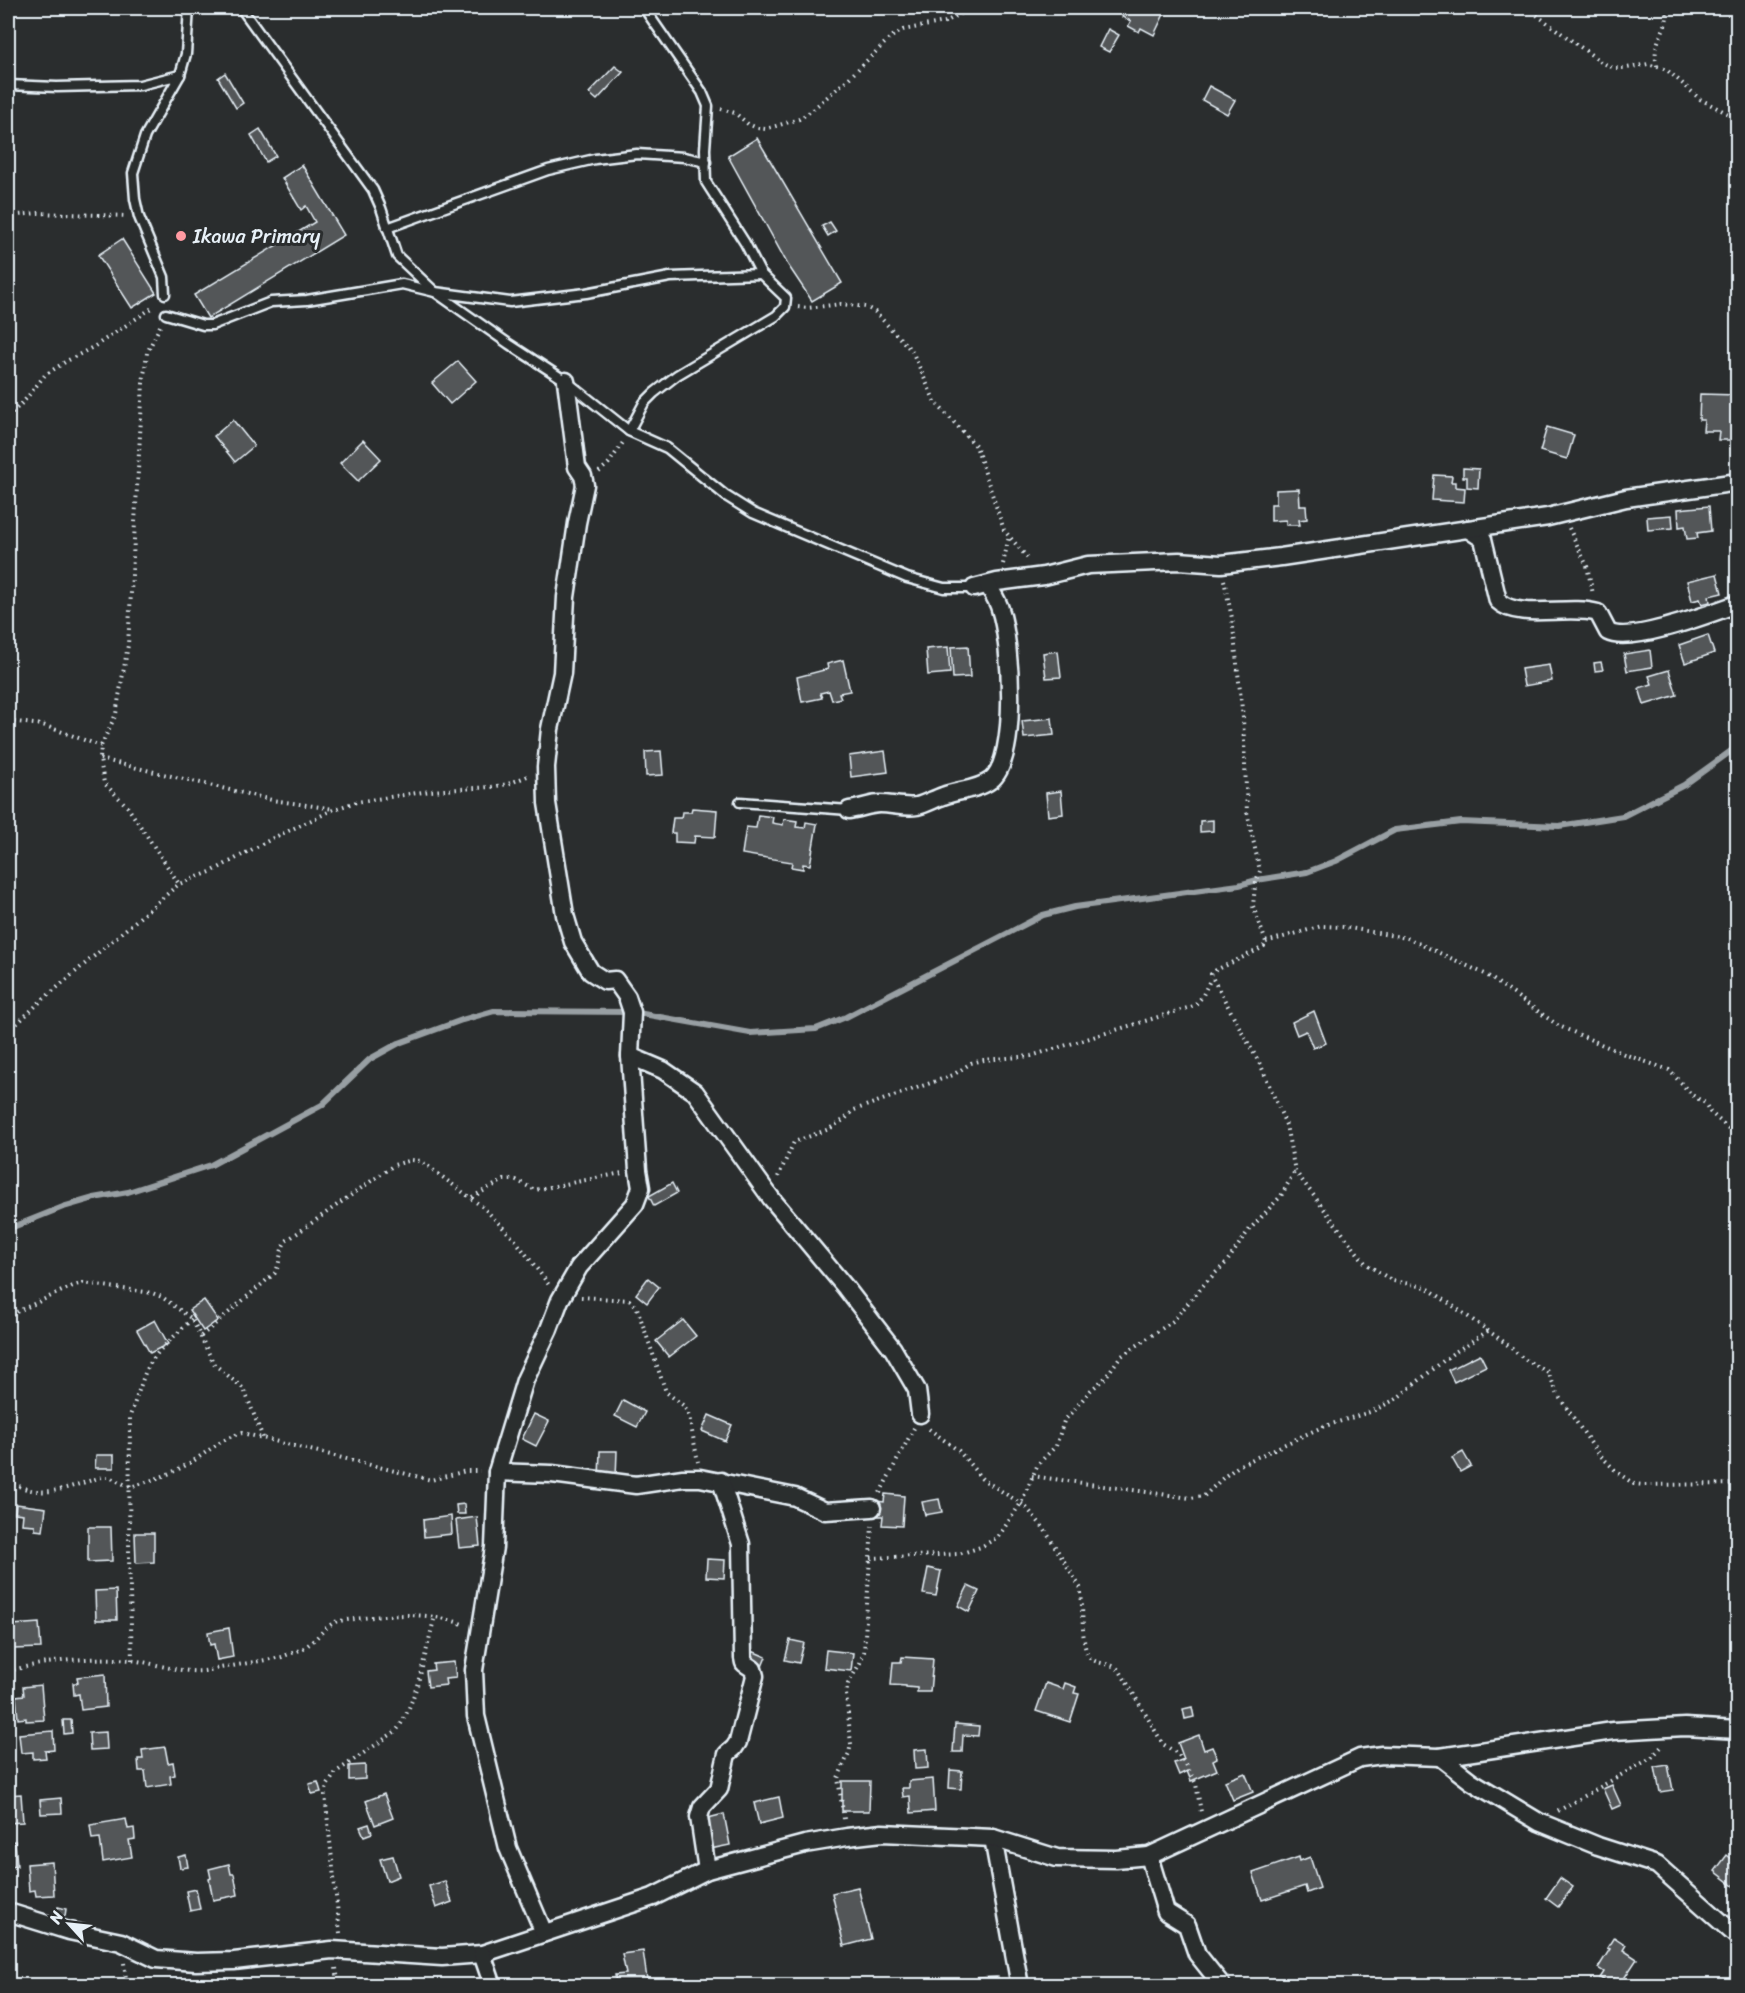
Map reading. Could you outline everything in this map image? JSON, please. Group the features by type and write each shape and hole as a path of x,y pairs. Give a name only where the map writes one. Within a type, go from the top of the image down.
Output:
{"street":[{"path":"544,1933 508,1848 476,1716 474,1670 494,1547 497,1472 525,1380 561,1298 579,1267 635,1204 641,1188 630,1056 632,1012 627,998 615,980 605,981 591,972 573,942 566,915 547,803 546,767 550,729 562,674 566,597 585,485 583,476 577,467 566,381"},
{"path":"849,810 878,804 917,806 944,795 980,785 992,779 997,773 1002,762 1008,732 1011,692 1008,653 1000,609 986,585 1044,576 1088,565 1179,561 1221,564 1281,557 1562,514 1626,498 1737,482"},
{"path":"1468,529 1483,539 1498,601 1504,607 1520,611 1583,609 1598,613 1608,632 1620,636 1682,623 1734,605"},
{"path":"630,1056 663,1070 694,1092 771,1197 846,1287 892,1349 917,1390 919,1418"},
{"path":"497,1472 552,1474 636,1485 683,1478 700,1478 795,1497 825,1511 872,1508"},
{"path":"707,1870 700,1811 721,1784 728,1754 738,1742 755,1676 753,1669 744,1663 743,1658 741,1544 721,1481"},
{"path":"8,1912 69,1931 121,1941 156,1959 196,1962 234,1961 333,1950 442,1956 482,1954 653,1897 707,1870 805,1844 882,1833 993,1838 1057,1858 1116,1859 1149,1856 1360,1758 1382,1755 1440,1757 1613,1731 1676,1728 1737,1730"},
{"path":"1440,1757 1471,1781 1539,1822 1598,1846 1656,1865 1737,1937"},
{"path":"993,1838 1020,1986"},
{"path":"1149,1856 1166,1912 1187,1925 1197,1954 1221,1984"},
{"path":"482,1954 493,1986"}],"lane":[{"path":"165,294 164,277 139,217 133,173 145,136 180,75 186,54 189,8"},
{"path":"241,8 372,190 397,256 435,292 566,381 629,431 667,448 726,496 753,513 907,578 944,588 986,585"},
{"path":"629,431 644,403 654,393 677,375 776,316 785,307 786,298 760,274 745,243 706,182 708,106 702,92 644,8"},
{"path":"8,85 57,87 140,85 180,75"},
{"path":"387,228 548,170 595,159 637,154 684,157 706,162"},
{"path":"166,314 203,325 212,325 271,302 316,299 402,284 435,292 510,302 586,293 670,277 760,274"},
{"path":"740,802 849,810"}],"path":[{"path":"708,106 735,113 757,128 766,129 786,124 811,111 891,37 903,30 945,22 972,8"},
{"path":"1527,8 1601,63 1614,68 1648,64 1667,70 1700,99 1737,118"},
{"path":"1657,66 1656,51 1668,14 1665,8"},
{"path":"8,216 38,213 139,217"},
{"path":"8,417 45,375 142,316 159,303 165,294"},
{"path":"785,307 808,308 828,304 860,305 875,312 889,326 915,356 919,369 940,410 976,446 1002,522 1009,535 1044,576"},
{"path":"166,314 147,353 142,383 128,645 116,714 101,746 100,759 104,783 127,806 179,884"},
{"path":"585,485 609,463 622,446 629,431"},
{"path":"1562,514 1587,566 1598,613"},
{"path":"986,585 1009,535"},
{"path":"1221,564 1232,618 1243,718 1247,812 1260,871 1255,886 1253,906 1266,942"},
{"path":"8,722 43,725 101,746"},
{"path":"100,759 272,800 335,809"},
{"path":"8,1032 179,884 213,871 273,838 335,809 356,802 508,784 546,767"},
{"path":"771,1197 794,1142 829,1129 854,1110 953,1075 971,1063 1031,1056 1194,1006 1202,997 1212,977 1211,974 1216,969 1258,950 1266,942 1322,926 1343,927 1407,938 1485,974 1559,1026 1668,1070 1692,1095 1705,1103 1710,1112 1737,1137"},
{"path":"1212,977 1262,1068 1286,1125 1295,1170 1366,1264 1393,1281 1426,1287 1489,1331 1524,1359 1548,1372 1559,1397 1597,1452 1618,1473 1634,1484 1737,1484"},
{"path":"201,1336 275,1273 286,1241 394,1165 412,1160 421,1161 472,1197 505,1228 561,1298 622,1299 633,1302 638,1308 666,1392 684,1406 689,1416 700,1478"},
{"path":"472,1197 504,1180 516,1180 535,1190 638,1170"},
{"path":"871,1558 959,1554 981,1547 998,1537 1021,1503 1040,1461 1056,1446 1064,1420 1105,1378 1120,1357 1173,1321 1206,1282 1226,1263 1249,1230 1281,1196 1295,1170"},
{"path":"8,1320 14,1312 75,1284 83,1283 152,1293 162,1297 192,1319 217,1366 242,1386 264,1439"},
{"path":"132,1660 128,1426 145,1373 159,1351 192,1319"},
{"path":"1032,1476 1200,1498 1240,1465 1322,1427 1373,1411 1396,1399 1452,1354 1489,1331"},
{"path":"847,1837 838,1778 851,1744 845,1704 848,1684 864,1652 872,1508 919,1418 951,1444 982,1479 1021,1503 1043,1527 1080,1587 1083,1597 1085,1650 1089,1657 1118,1668 1163,1744 1178,1754 1186,1764 1196,1784 1204,1831"},
{"path":"8,1481 27,1490 45,1493 102,1477 109,1477 130,1487 166,1476 202,1456 224,1439 242,1434 431,1480 466,1471 497,1472"},
{"path":"8,1671 49,1662 132,1660 190,1671 204,1671 282,1657 306,1647 329,1625 338,1621 417,1615 449,1619 480,1631"},
{"path":"342,1950 325,1795 327,1786 336,1772 396,1731 402,1724 410,1709 435,1617"},
{"path":"1539,1822 1651,1758 1676,1728"}],"building":[{"path":"1127,8 1151,8 1164,14 1154,35 1141,28 1139,32 1128,26 1131,21 1122,17"},
{"path":"1108,29 1119,35 1109,52 1099,47"},
{"path":"615,66 623,72 597,100 589,93"},
{"path":"225,73 243,103 236,108 218,78"},
{"path":"1209,86 1235,100 1227,114 1202,100"},
{"path":"260,129 276,156 266,162 251,135"},
{"path":"757,138 842,283 812,301 788,265 728,156"},
{"path":"302,165 344,235 208,318 194,295 315,222 306,206 301,210 282,178"},
{"path":"830,222 836,231 828,236 822,226"},
{"path":"122,239 156,293 132,308 98,255"},
{"path":"458,361 476,381 450,404 432,383"},
{"path":"1700,394 1738,395 1738,432 1732,432 1732,440 1718,440 1719,431 1703,431 1704,420 1699,420"},
{"path":"233,420 254,446 235,462 214,436"},
{"path":"1547,427 1574,435 1567,459 1540,451"},
{"path":"363,440 381,459 358,481 340,463"},
{"path":"1463,468 1479,469 1478,488 1467,487 1467,477 1463,477"},
{"path":"1434,475 1452,476 1451,482 1455,482 1455,487 1465,488 1464,502 1432,500"},
{"path":"1299,489 1300,506 1306,506 1307,519 1299,520 1300,525 1286,525 1286,520 1271,521 1271,504 1276,504 1276,490"},
{"path":"1709,506 1711,531 1697,533 1698,538 1687,539 1685,526 1679,527 1678,509"},
{"path":"1672,515 1673,528 1648,530 1647,517"},
{"path":"1717,574 1722,593 1709,596 1710,602 1702,604 1700,599 1692,601 1687,581"},
{"path":"1708,635 1714,653 1685,663 1679,645"},
{"path":"968,646 970,677 953,678 951,647"},
{"path":"948,647 950,673 928,675 926,649"},
{"path":"1650,650 1652,667 1627,671 1624,654"},
{"path":"1058,651 1061,677 1046,678 1043,653"},
{"path":"843,660 850,691 839,693 841,698 832,700 829,691 820,693 822,698 802,702 797,677 828,669 827,664"},
{"path":"1601,662 1603,670 1595,671 1594,663"},
{"path":"1549,665 1552,681 1524,686 1521,669"},
{"path":"1669,670 1677,695 1644,705 1639,688 1652,684 1649,676"},
{"path":"1052,718 1054,735 1024,738 1022,721"},
{"path":"661,751 663,775 646,776 645,752"},
{"path":"885,751 888,772 851,777 849,756"},
{"path":"1061,791 1063,814 1048,816 1046,793"},
{"path":"692,808 717,810 715,837 695,836 694,843 675,842 675,833 671,833 673,818 681,818 682,812 691,812"},
{"path":"758,815 773,817 772,823 783,825 784,819 797,821 796,827 805,828 806,822 817,824 810,865 803,864 803,869 791,867 792,862 742,854 746,827 756,828"},
{"path":"1213,820 1213,831 1200,832 1200,821"},
{"path":"1314,1011 1326,1043 1313,1048 1306,1031 1297,1035 1292,1022"},
{"path":"672,1183 677,1193 654,1206 649,1196"},
{"path":"648,1278 659,1287 647,1303 636,1294"},
{"path":"204,1300 218,1320 203,1331 189,1310"},
{"path":"155,1320 168,1344 150,1353 137,1330"},
{"path":"683,1320 696,1336 669,1357 656,1341"},
{"path":"1480,1354 1486,1366 1454,1382 1448,1370"},
{"path":"623,1400 645,1412 637,1427 615,1416"},
{"path":"534,1414 549,1421 536,1446 522,1439"},
{"path":"709,1415 732,1425 725,1441 702,1431"},
{"path":"600,1451 617,1451 616,1478 599,1478"},
{"path":"1463,1452 1471,1466 1460,1472 1452,1458"},
{"path":"96,1455 114,1455 114,1468 95,1468"},
{"path":"885,1494 904,1496 902,1526 882,1525 883,1516 876,1516 877,1501 884,1502"},
{"path":"939,1499 942,1512 925,1515 922,1502"},
{"path":"16,1504 46,1508 43,1531 35,1530 35,1525 22,1524 23,1514 15,1513"},
{"path":"464,1504 465,1514 457,1514 456,1505"},
{"path":"451,1516 452,1534 424,1537 423,1520"},
{"path":"477,1517 480,1546 459,1548 456,1520"},
{"path":"88,1527 111,1527 112,1561 88,1562"},
{"path":"135,1533 154,1533 154,1562 136,1563"},
{"path":"707,1559 725,1560 724,1578 706,1577"},
{"path":"928,1568 941,1571 936,1596 923,1594"},
{"path":"968,1586 979,1591 969,1612 958,1606"},
{"path":"116,1590 117,1620 96,1620 95,1591"},
{"path":"39,1623 41,1648 13,1649 12,1625"},
{"path":"229,1628 233,1657 217,1660 214,1644 210,1645 208,1632"},
{"path":"790,1640 804,1643 799,1663 785,1660"},
{"path":"826,1650 853,1653 851,1671 824,1668"},
{"path":"752,1651 766,1657 759,1674 745,1669"},
{"path":"902,1657 933,1659 930,1692 917,1692 917,1688 891,1685 893,1662 901,1662"},
{"path":"454,1662 456,1678 445,1679 446,1685 428,1687 426,1671 434,1670 433,1664"},
{"path":"105,1674 106,1707 81,1710 79,1694 74,1695 73,1683 78,1683 77,1677"},
{"path":"1046,1683 1063,1689 1065,1683 1076,1687 1074,1693 1079,1694 1070,1722 1036,1711"},
{"path":"41,1685 44,1720 18,1719 16,1696 24,1695 23,1687"},
{"path":"1192,1707 1194,1717 1185,1719 1183,1709"},
{"path":"63,1720 71,1720 72,1733 64,1734"},
{"path":"955,1724 979,1726 978,1736 963,1735 962,1752 953,1752"},
{"path":"53,1731 54,1750 45,1751 46,1758 33,1759 33,1752 21,1753 19,1734"},
{"path":"106,1732 107,1749 90,1750 89,1733"},
{"path":"1199,1735 1204,1750 1212,1747 1217,1758 1213,1760 1217,1770 1191,1781 1187,1771 1179,1775 1174,1763 1184,1759 1178,1743"},
{"path":"165,1747 168,1763 173,1762 175,1775 170,1776 171,1784 147,1788 145,1771 139,1771 138,1759 143,1759 142,1750"},
{"path":"927,1749 928,1768 915,1769 914,1750"},
{"path":"365,1765 365,1779 349,1780 349,1766"},
{"path":"1668,1765 1673,1790 1660,1792 1655,1767"},
{"path":"950,1770 962,1771 961,1789 949,1788"},
{"path":"1245,1773 1253,1792 1233,1800 1225,1781"},
{"path":"933,1779 935,1811 911,1813 910,1796 903,1797 902,1788 909,1788 909,1781"},
{"path":"842,1781 870,1781 869,1811 842,1811"},
{"path":"318,1782 321,1792 312,1794 309,1784"},
{"path":"1612,1785 1621,1805 1612,1809 1603,1789"},
{"path":"21,1794 23,1822 8,1823 8,1795"},
{"path":"384,1794 393,1818 375,1825 366,1801"},
{"path":"779,1797 783,1818 759,1824 754,1803"},
{"path":"61,1798 62,1813 41,1814 40,1800"},
{"path":"724,1814 730,1845 710,1849 704,1819"},
{"path":"126,1819 128,1829 134,1828 135,1839 129,1840 132,1857 103,1862 100,1838 92,1839 90,1825"},
{"path":"369,1824 372,1833 364,1836 360,1827"},
{"path":"15,1841 17,1866 8,1867 8,1842"},
{"path":"186,1855 188,1867 180,1868 178,1857"},
{"path":"1727,1855 1738,1864 1737,1888 1715,1871"},
{"path":"393,1856 399,1876 387,1881 380,1859"},
{"path":"1299,1857 1300,1861 1310,1857 1320,1888 1307,1893 1305,1886 1262,1900 1253,1873"},
{"path":"52,1862 54,1895 36,1896 35,1890 29,1891 27,1864"},
{"path":"229,1864 231,1874 234,1874 238,1895 213,1900 209,1869"},
{"path":"1560,1878 1573,1887 1558,1907 1546,1898"},
{"path":"445,1881 452,1902 436,1908 429,1886"},
{"path":"858,1887 871,1939 844,1946 832,1893"},
{"path":"196,1889 200,1909 190,1911 186,1891"},
{"path":"58,1907 66,1909 65,1916 56,1915"},
{"path":"1614,1937 1626,1945 1623,1950 1637,1959 1621,1983 1614,1978 1610,1984 1600,1978 1604,1972 1598,1968 1610,1949 1607,1948"},
{"path":"643,1951 648,1986 616,1986 615,1975 626,1974 622,1954"},
{"path":"998,1977 999,1986 977,1986 977,1978"}],"waterway":[{"path":"8,1229 63,1207 128,1192 211,1165 322,1105 370,1059 399,1043 494,1011 632,1012 750,1033 816,1029 846,1017 1043,915 1075,907 1239,885 1307,872 1336,861 1395,830 1461,822 1559,826 1623,816 1684,785 1738,746"}],"place":[{"name":"Ikawa Primary","path":"181,236"}]}
